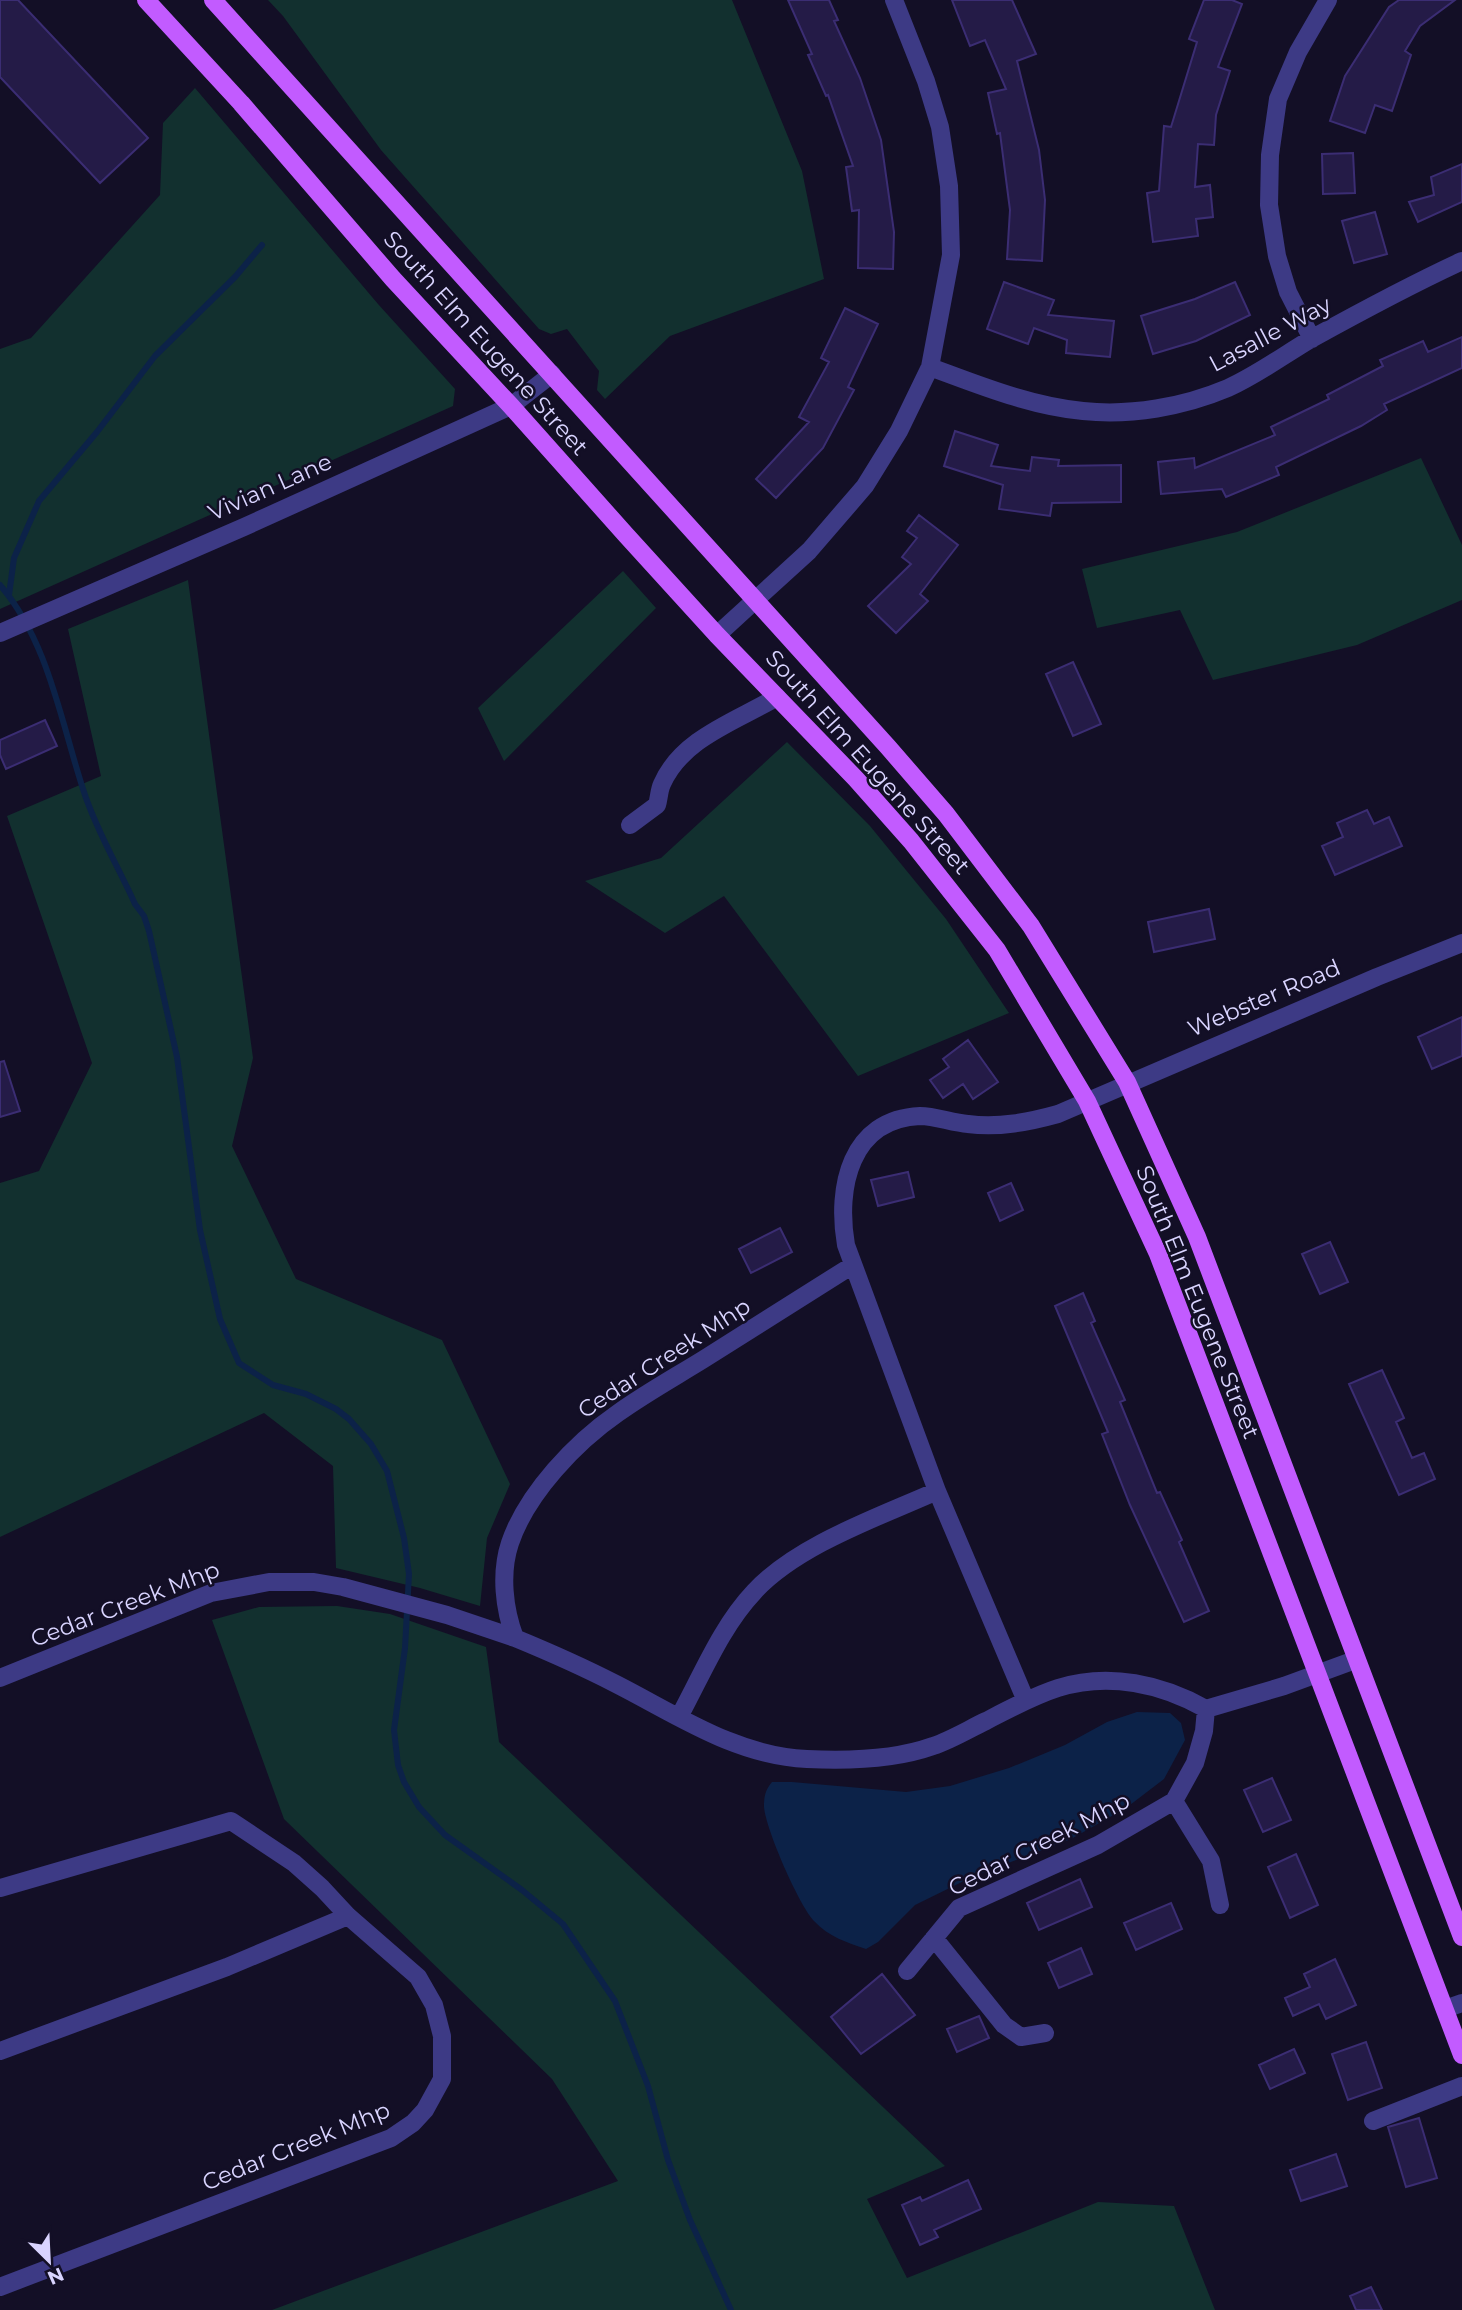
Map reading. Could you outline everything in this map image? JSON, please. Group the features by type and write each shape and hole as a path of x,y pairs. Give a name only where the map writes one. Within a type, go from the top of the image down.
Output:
{"main road":[{"name":"South Elm Eugene Street","path":"146,0 241,103 393,279 511,405 717,635 856,779 911,841 997,950 1087,1101 1158,1254 1316,1675 1454,2006 1462,2055"},
{"name":"South Elm Eugene Street","path":"213,0 946,814 1031,926 1127,1082 1197,1237 1462,1937"}],"street":[{"path":"717,635 809,551 866,486 899,431 930,367 951,255 949,186 940,127 926,81 894,0"},
{"path":"1312,339 1288,292 1277,256 1269,205 1270,155 1279,99 1298,52 1328,0"},
{"name":"Lasalle Way","path":"930,367 1025,400 1081,411 1127,412 1177,404 1229,387 1312,339 1462,261"},
{"name":"Vivian Lane","path":"0,633 244,527 511,405 552,374"},
{"path":"630,825 657,805 662,785 683,753 710,733 777,697"},
{"name":"Webster Road","path":"1087,1101 1462,943"},
{"path":"1026,1701 937,1491 853,1265 843,1225 843,1194 860,1146 884,1125 899,1119 923,1116 969,1125 1007,1125 1058,1114 1087,1101"},
{"name":"Cedar Creek Mhp","path":"514,1638 505,1596 510,1543 532,1502 560,1465 581,1442 618,1413 853,1265"},
{"path":"679,1717 738,1611 772,1574 803,1552 937,1491"},
{"name":"Cedar Creek Mhp","path":"0,1678 211,1593 269,1582 314,1582 344,1587 447,1615 514,1638 615,1683 718,1738 760,1753 804,1759 848,1760 906,1753 934,1746 1026,1701 1082,1682 1117,1681 1164,1689 1206,1709"},
{"path":"1220,1905 1211,1861 1174,1801 1195,1763 1204,1731 1206,1709 1356,1660"},
{"name":"Cedar Creek Mhp","path":"907,1970 959,1908 1098,1845 1174,1801"},
{"name":"Cedar Creek Mhp","path":"0,1888 231,1821 294,1863 348,1916 418,1977 434,2006 442,2036 442,2079 430,2103 413,2123 391,2138 0,2287"},
{"path":"0,2051 227,1966 348,1916"},
{"path":"934,1938 1004,2025 1021,2038 1045,2033"},
{"path":"1373,2121 1462,2086"}],"green space":[{"path":"268,0 732,0 802,171 824,279 670,336 605,399 597,390 599,371 567,329 551,334 539,329 381,150 283,16"},
{"path":"195,88 378,304 455,389 453,406 0,609 0,349 31,338 160,195 163,123"},
{"path":"1421,458 1462,545 1462,600 1357,645 1213,680 1180,610 1097,628 1082,569 1237,532"},
{"path":"623,571 656,608 504,761 478,708"},
{"path":"188,580 253,1058 232,1146 296,1279 442,1340 510,1484 487,1538 480,1606 336,1568 333,1466 264,1413 0,1537 0,1183 39,1171 92,1063 7,816 101,776 68,629"},
{"path":"787,742 870,826 946,919 1009,1013 858,1076 724,896 665,933 585,881 661,858"},
{"path":"337,1606 390,1614 486,1647 499,1742 945,2166 867,2199 907,2278 1098,2202 1174,2206 1215,2310 272,2310 618,2181 552,2079 284,1819 212,1620 259,1607"}],"water":[{"path":"1137,1712 1170,1713 1181,1723 1185,1740 1164,1779 1126,1808 1071,1839 972,1877 915,1905 878,1942 866,1949 832,1935 814,1921 792,1884 766,1818 765,1797 772,1782 906,1792 950,1786 1009,1768 1065,1745 1107,1722"}],"building":[{"path":"0,0 18,0 148,138 100,183 0,77"},
{"path":"788,0 829,0 838,20 834,21 860,78 881,140 894,232 893,269 858,268 859,210 852,211 846,167 853,166 828,95 826,96 808,55 812,54"},
{"path":"952,0 1012,0 1036,54 1017,61 1039,150 1045,200 1042,261 1007,259 1010,210 1000,133 997,134 988,93 1006,89 985,40 970,46"},
{"path":"1204,0 1232,0 1242,4 1218,67 1230,71 1216,115 1214,145 1198,144 1195,187 1210,185 1213,217 1196,219 1198,236 1153,242 1147,193 1159,191 1164,126 1171,127 1197,42 1189,39"},
{"path":"1399,0 1455,0 1420,26 1405,51 1411,55 1392,111 1375,105 1365,133 1330,121 1345,76 1389,7"},
{"path":"1353,153 1355,193 1323,194 1322,154"},
{"path":"1462,164 1462,202 1418,222 1409,202 1434,195 1431,177"},
{"path":"1375,212 1387,254 1354,263 1342,221"},
{"path":"1004,282 1054,300 1048,315 1114,321 1110,357 1066,353 1067,340 1034,328 1028,344 987,329"},
{"path":"1235,282 1250,315 1196,341 1153,354 1141,316 1195,299"},
{"path":"845,308 878,324 848,387 854,390 823,448 776,498 756,479 809,422 799,417 829,362 821,358"},
{"path":"1462,337 1462,368 1384,404 1387,410 1361,426 1276,467 1279,475 1226,497 1222,489 1161,494 1158,462 1194,458 1195,468 1275,435 1271,427 1329,399 1327,395 1383,366 1380,360 1423,341 1428,352"},
{"path":"955,431 998,445 991,466 1030,471 1032,457 1059,460 1058,466 1121,465 1121,502 1052,503 1050,516 999,509 1003,485 944,466"},
{"path":"919,515 958,545 920,594 928,601 896,633 868,606 911,564 902,557 917,538 907,531"},
{"path":"1073,662 1101,724 1073,736 1046,674"},
{"path":"45,720 57,746 6,769 0,755 0,740"},
{"path":"1367,810 1374,824 1389,817 1402,846 1335,875 1322,846 1343,837 1337,823"},
{"path":"1209,909 1215,939 1154,952 1148,922"},
{"path":"1462,1017 1462,1056 1432,1069 1418,1037"},
{"path":"968,1040 998,1082 973,1099 963,1084 943,1098 930,1080 949,1067 943,1059"},
{"path":"4,1061 20,1111 0,1117 0,1062"},
{"path":"908,1172 914,1197 878,1206 871,1180"},
{"path":"1011,1183 1023,1210 1000,1221 988,1193"},
{"path":"780,1228 792,1252 751,1273 739,1249"},
{"path":"1330,1242 1348,1282 1320,1294 1302,1254"},
{"path":"1083,1293 1095,1321 1091,1323 1125,1400 1120,1402 1157,1493 1160,1492 1182,1540 1179,1542 1209,1611 1184,1622 1130,1505 1102,1434 1108,1432 1055,1306"},
{"path":"1382,1370 1404,1418 1396,1422 1412,1458 1424,1453 1435,1479 1399,1495 1349,1384"},
{"path":"1272,1778 1291,1820 1263,1832 1244,1790"},
{"path":"1296,1854 1318,1905 1290,1918 1268,1867"},
{"path":"1080,1879 1092,1907 1039,1930 1027,1903"},
{"path":"1171,1903 1182,1929 1136,1950 1124,1923"},
{"path":"1081,1948 1092,1974 1059,1988 1048,1963"},
{"path":"1335,1959 1356,2005 1326,2019 1319,2004 1293,2016 1285,1998 1310,1987 1304,1974"},
{"path":"882,1974 915,2015 861,2054 831,2017"},
{"path":"979,2016 989,2038 957,2052 947,2029"},
{"path":"1366,2042 1382,2088 1348,2100 1332,2054"},
{"path":"1294,2049 1305,2073 1270,2089 1259,2065"},
{"path":"1419,2118 1437,2178 1406,2187 1388,2127"},
{"path":"1336,2154 1347,2186 1301,2201 1290,2170"},
{"path":"968,2180 981,2209 934,2230 938,2237 920,2245 902,2205 920,2197 922,2201"},
{"path":"1371,2287 1382,2310 1356,2310 1350,2296"}],"waterway":[{"path":"9,595 14,558 39,501 97,432 155,356 235,277 262,245"},
{"path":"0,585 17,607 42,657 89,806 149,931 177,1057 200,1230 220,1319 239,1363 273,1385 306,1394 336,1409 349,1419 371,1444 387,1471 404,1538 409,1574 405,1648 394,1730 398,1765 404,1782 419,1807 445,1835 522,1890 563,1924 615,2001 648,2086 668,2160 690,2220 731,2310"}]}
